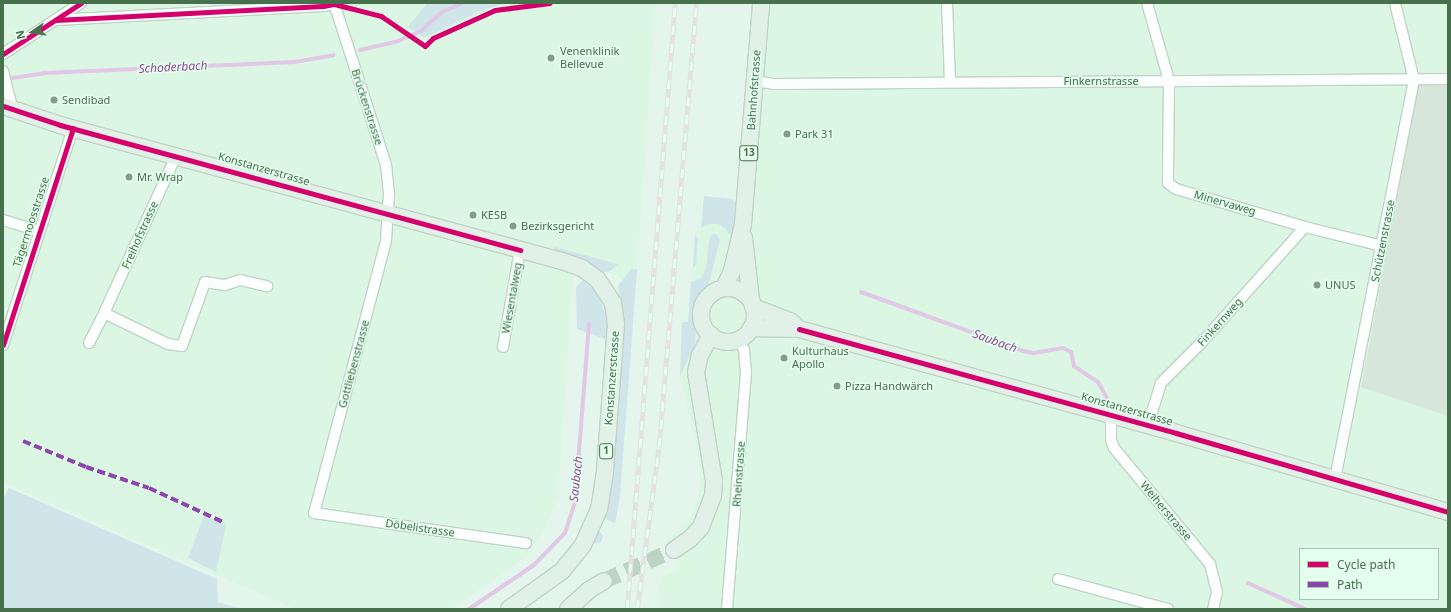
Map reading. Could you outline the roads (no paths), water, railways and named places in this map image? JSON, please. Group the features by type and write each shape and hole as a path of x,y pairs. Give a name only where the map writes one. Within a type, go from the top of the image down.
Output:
{"main road":[{"name":"Bahnhofstrasse","path":"724,288 732,271 743,224 761,3"},
{"name":"Konstanzerstrasse","path":"7,107 73,128 574,264 597,279 613,303 616,344 605,472 599,509 583,545 562,571 509,609"},
{"name":"Bahnhofstrasse","path":"743,224 752,303"},
{"path":"724,288 742,292 752,303 754,318 751,328 739,339 725,341 711,335 702,322 703,307 711,294 724,288"},
{"name":"Konstanzerstrasse","path":"752,303 790,321 799,329"},
{"name":"Konstanzerstrasse","path":"751,328 799,329 1148,425 1448,512"},
{"path":"674,550 690,539 701,527 713,496 714,481 696,372 700,355 711,335"},
{"path":"568,609 589,590 604,582"}],"street":[{"path":"3,54 81,3"},
{"path":"56,20 323,6 334,3"},
{"name":"Brückenstrasse","path":"334,3 386,165 388,181 388,213"},
{"path":"947,3 950,82"},
{"path":"1147,3 1170,81"},
{"name":"Schützenstrasse","path":"1335,479 1414,80 1395,3"},
{"path":"3,71 7,107"},
{"name":"Finkernstrasse","path":"754,81 773,84 1448,79"},
{"name":"Minervaweg","path":"1170,81 1168,183 1176,189 1305,227 1382,246"},
{"name":"Tägermoosstrasse","path":"3,346 73,128"},
{"name":"Freihofstrasse","path":"89,343 176,156"},
{"name":"Gottliebenstrasse","path":"314,513 386,241 388,213"},
{"path":"3,220 39,231"},
{"name":"Finkernweg","path":"1148,425 1161,383 1202,342 1305,227"},
{"name":"Wiesentalweg","path":"503,347 520,250"},
{"path":"104,313 168,344 182,346 185,343 201,286 205,282 225,285 240,280 267,286"},
{"name":"Rheinstrasse","path":"727,609 746,373 744,350 739,339"},
{"name":"Weiherstrasse","path":"1111,415 1111,440 1114,448 1210,564 1217,592 1213,609"},
{"name":"Döbelistrasse","path":"314,513 526,543"},
{"path":"1058,579 1168,609"}],"waterway":[{"name":"Schoderbach","path":"360,50 398,41 421,31 440,13 462,3"},
{"name":"Schoderbach","path":"13,78 44,73 295,62 333,55"},
{"name":"Saubach","path":"861,292 1023,351 1034,353 1063,348 1071,352 1074,366 1098,382 1108,400"},
{"name":"Saubach","path":"469,609 534,565 565,533 575,502 589,325"},
{"name":"Saubach","path":"1248,583 1305,609"}],"tunnel":[{"path":"604,581 674,550"}],"railway":[{"path":"627,609 675,3"},
{"path":"637,609 659,447 696,3"}],"place":[{"name":"Venenklinik Bellevue","path":"551,58"},
{"name":"Sendibad","path":"54,100"},
{"name":"Park 31","path":"787,134"},
{"name":"Mr. Wrap","path":"129,177"},
{"name":"KESB","path":"473,215"},
{"name":"Bezirksgericht","path":"513,226"},
{"name":"UNUS","path":"1317,285"},
{"name":"Kulturhaus Apollo","path":"784,358"},
{"name":"Pizza Handwärch","path":"837,386"}]}
